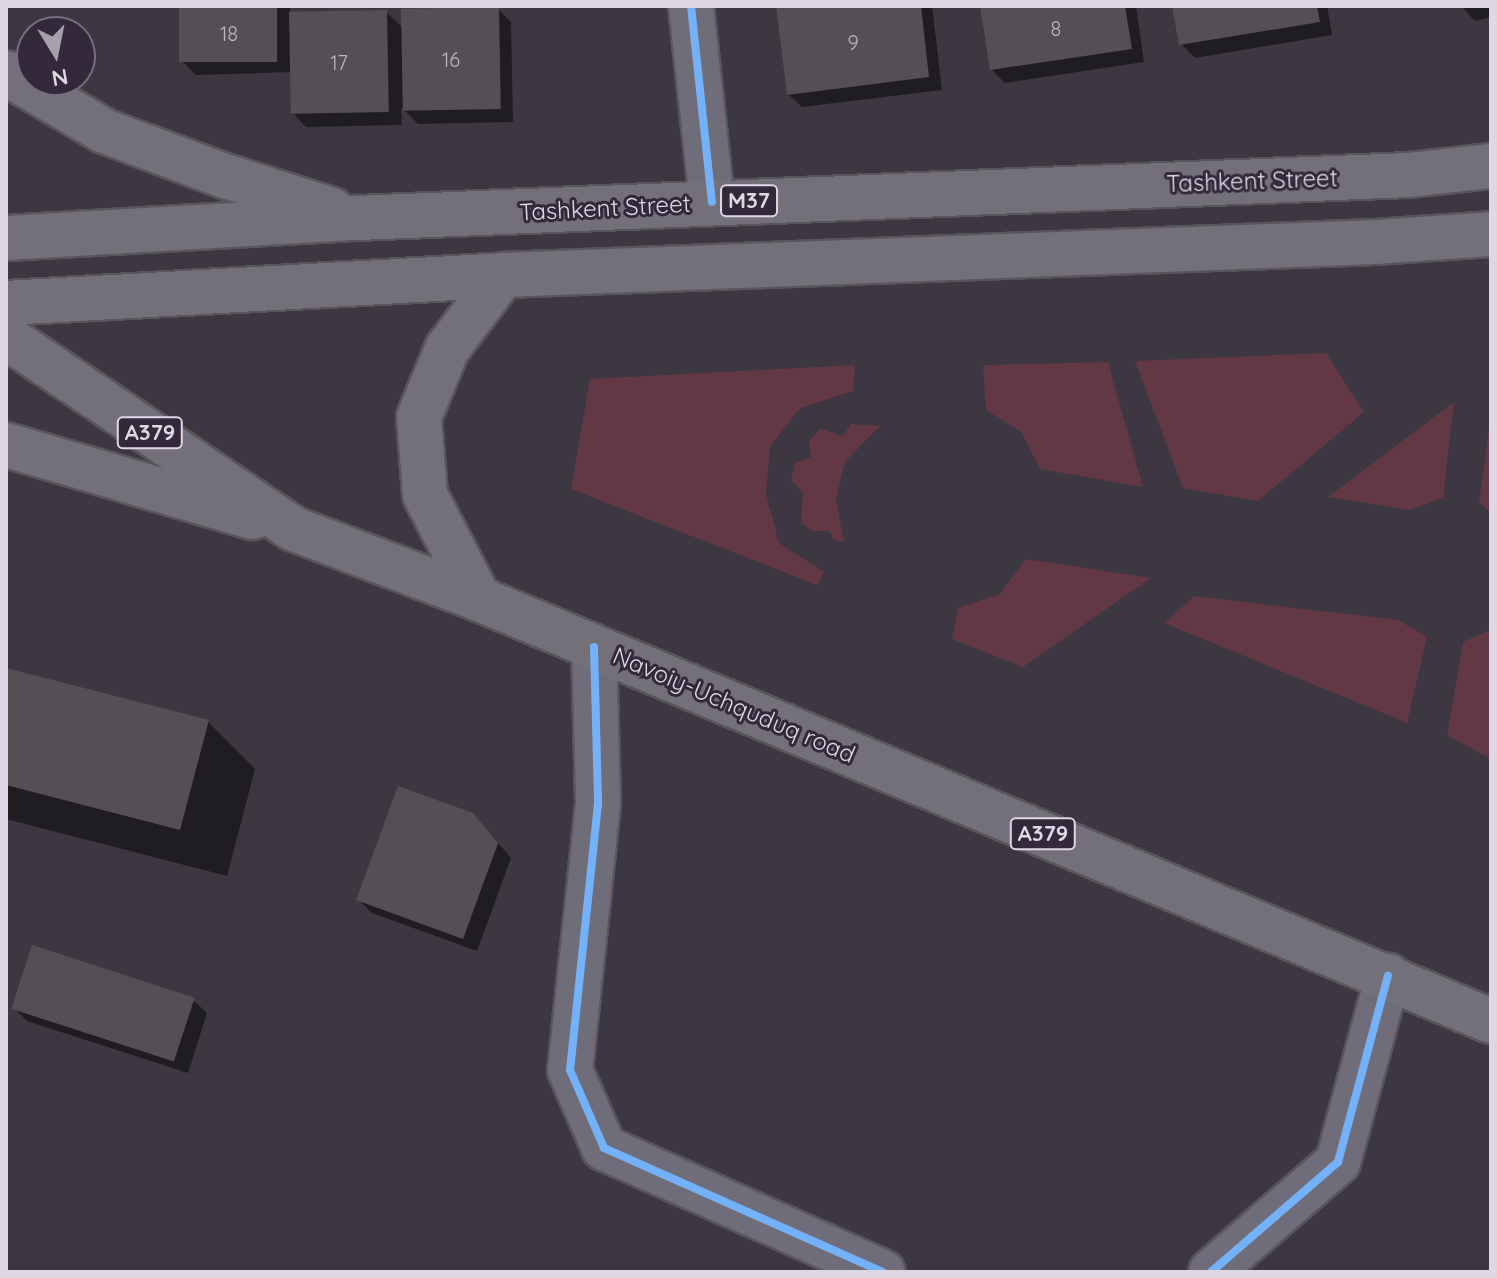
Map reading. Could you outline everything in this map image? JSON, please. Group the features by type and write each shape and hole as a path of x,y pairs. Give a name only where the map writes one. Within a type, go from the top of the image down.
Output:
{"highway":[{"path":"6,73 104,131 228,177 357,218"},
{"name":"Tashkent Street","path":"6,238 712,202 1409,175 1491,166"},
{"path":"6,303 503,275 1375,242 1491,234"},
{"path":"479,599 425,495 419,417 447,349 503,275"},
{"name":"Navoiy-Uchquduq road","path":"6,337 294,529 479,599 1491,1021"},
{"path":"6,445 294,529"}],"street":[{"path":"691,6 712,202"},
{"path":"594,647 598,804 570,1070 604,1148 883,1272"},
{"path":"1211,1272 1338,1162 1388,976"}],"shaded area":[{"path":"1326,353 1364,412 1258,501 1183,488 1135,361"},
{"path":"1108,362 1143,487 1040,469 1021,432 986,410 983,365"},
{"path":"855,365 853,391 800,408 770,447 766,494 779,543 824,572 817,585 571,489 590,379"},
{"path":"1454,402 1443,498 1410,510 1328,497"},
{"path":"1491,413 1491,512 1479,503"},
{"path":"851,424 880,426 845,462 836,499 844,542 834,540 829,531 812,531 801,523 803,492 791,480 795,463 811,457 809,441 820,429 843,436"},
{"path":"1026,559 1151,578 1023,667 952,639 958,608 1000,594"},
{"path":"1194,596 1398,620 1427,637 1407,723 1164,623"},
{"path":"1491,630 1491,759 1447,735 1463,642"}],"building":[{"path":"179,6 277,6 277,62 179,62"},
{"path":"776,6 921,6 929,77 787,95"},
{"path":"980,6 1125,6 1132,49 990,70"},
{"path":"1172,6 1317,6 1320,22 1179,45"},
{"path":"499,7 501,109 403,111 401,9"},
{"path":"387,10 389,112 291,114 289,12"},
{"path":"6,668 209,720 180,830 6,785"},
{"path":"398,786 473,813 498,843 463,939 356,900"},
{"path":"32,945 195,998 174,1062 11,1009"}],"cycle path":[{"path":"691,6 712,202"},
{"path":"594,647 598,804 570,1070 604,1148 883,1272"},
{"path":"1211,1272 1338,1162 1388,976"}]}
